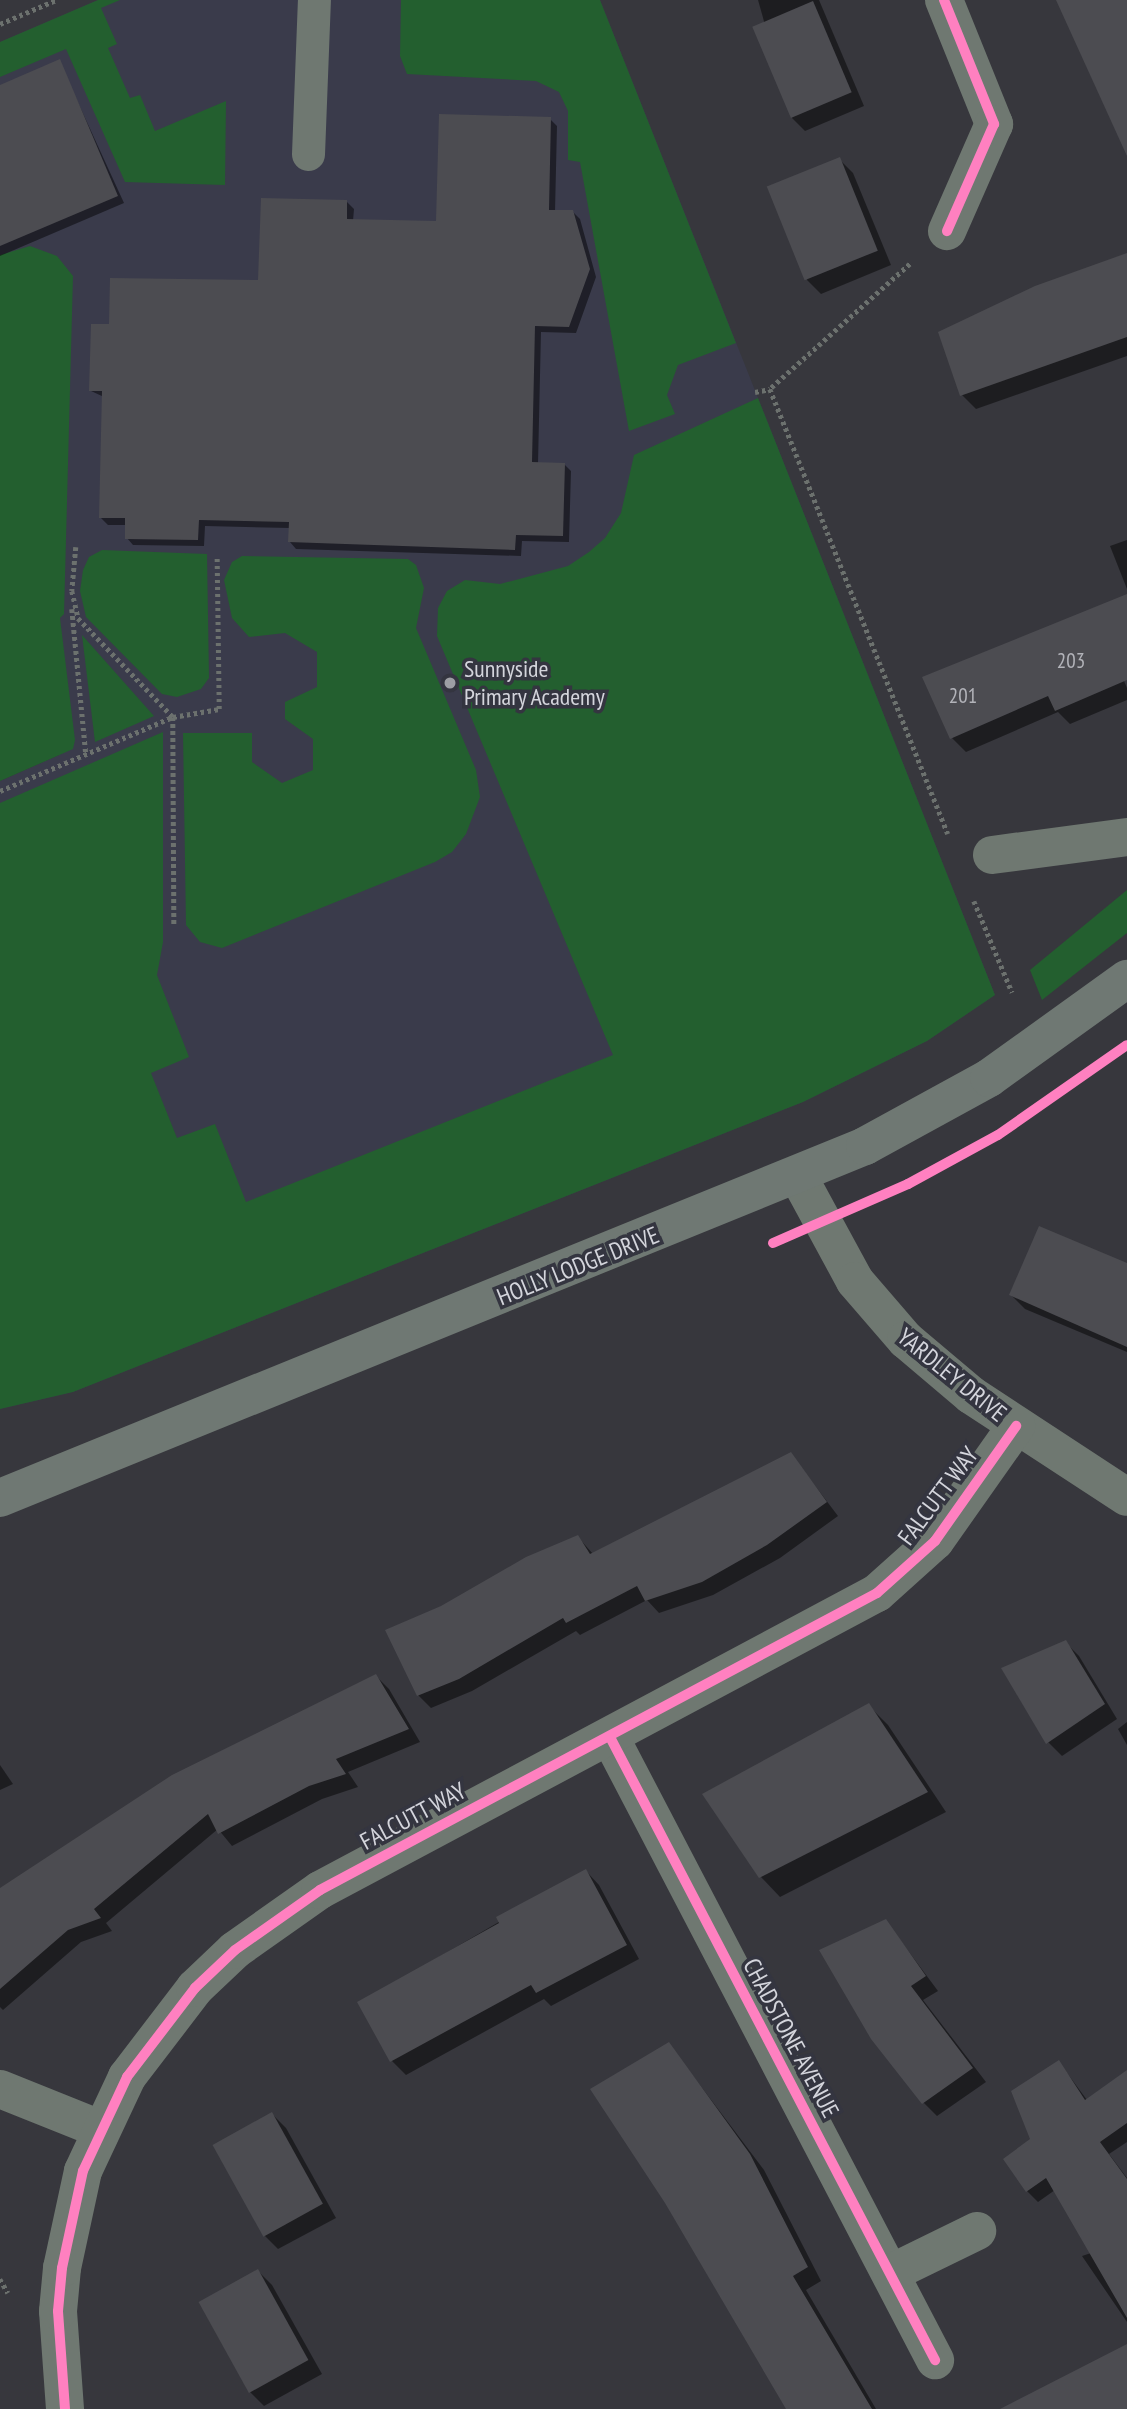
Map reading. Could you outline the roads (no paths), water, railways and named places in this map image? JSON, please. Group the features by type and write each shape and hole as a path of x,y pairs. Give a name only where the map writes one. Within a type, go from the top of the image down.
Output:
{"main road":[{"name":"HOLLY LODGE DRIVE","path":"0,1499 798,1176 865,1146 989,1079 1127,979"}],"street":[{"path":"944,0 994,124 947,230"},
{"path":"992,855 1127,837"},
{"name":"YARDLEY DRIVE","path":"798,1176 836,1251 878,1311 936,1368 1016,1426 1127,1497"},
{"name":"FALCUTT WAY","path":"65,2409 58,2311 62,2268 83,2171 100,2129 159,2029 235,1950 275,1918 421,1834 610,1737 877,1593 935,1541 1016,1426"},
{"name":"CHADSTONE AVENUE","path":"610,1737 935,2360"},
{"path":"0,2089 100,2129"},
{"path":"891,2273 977,2231"}],"lane":[{"path":"308,153 314,0"}],"place":[{"name":"Sunnyside Primary Academy","path":"450,683"}]}
